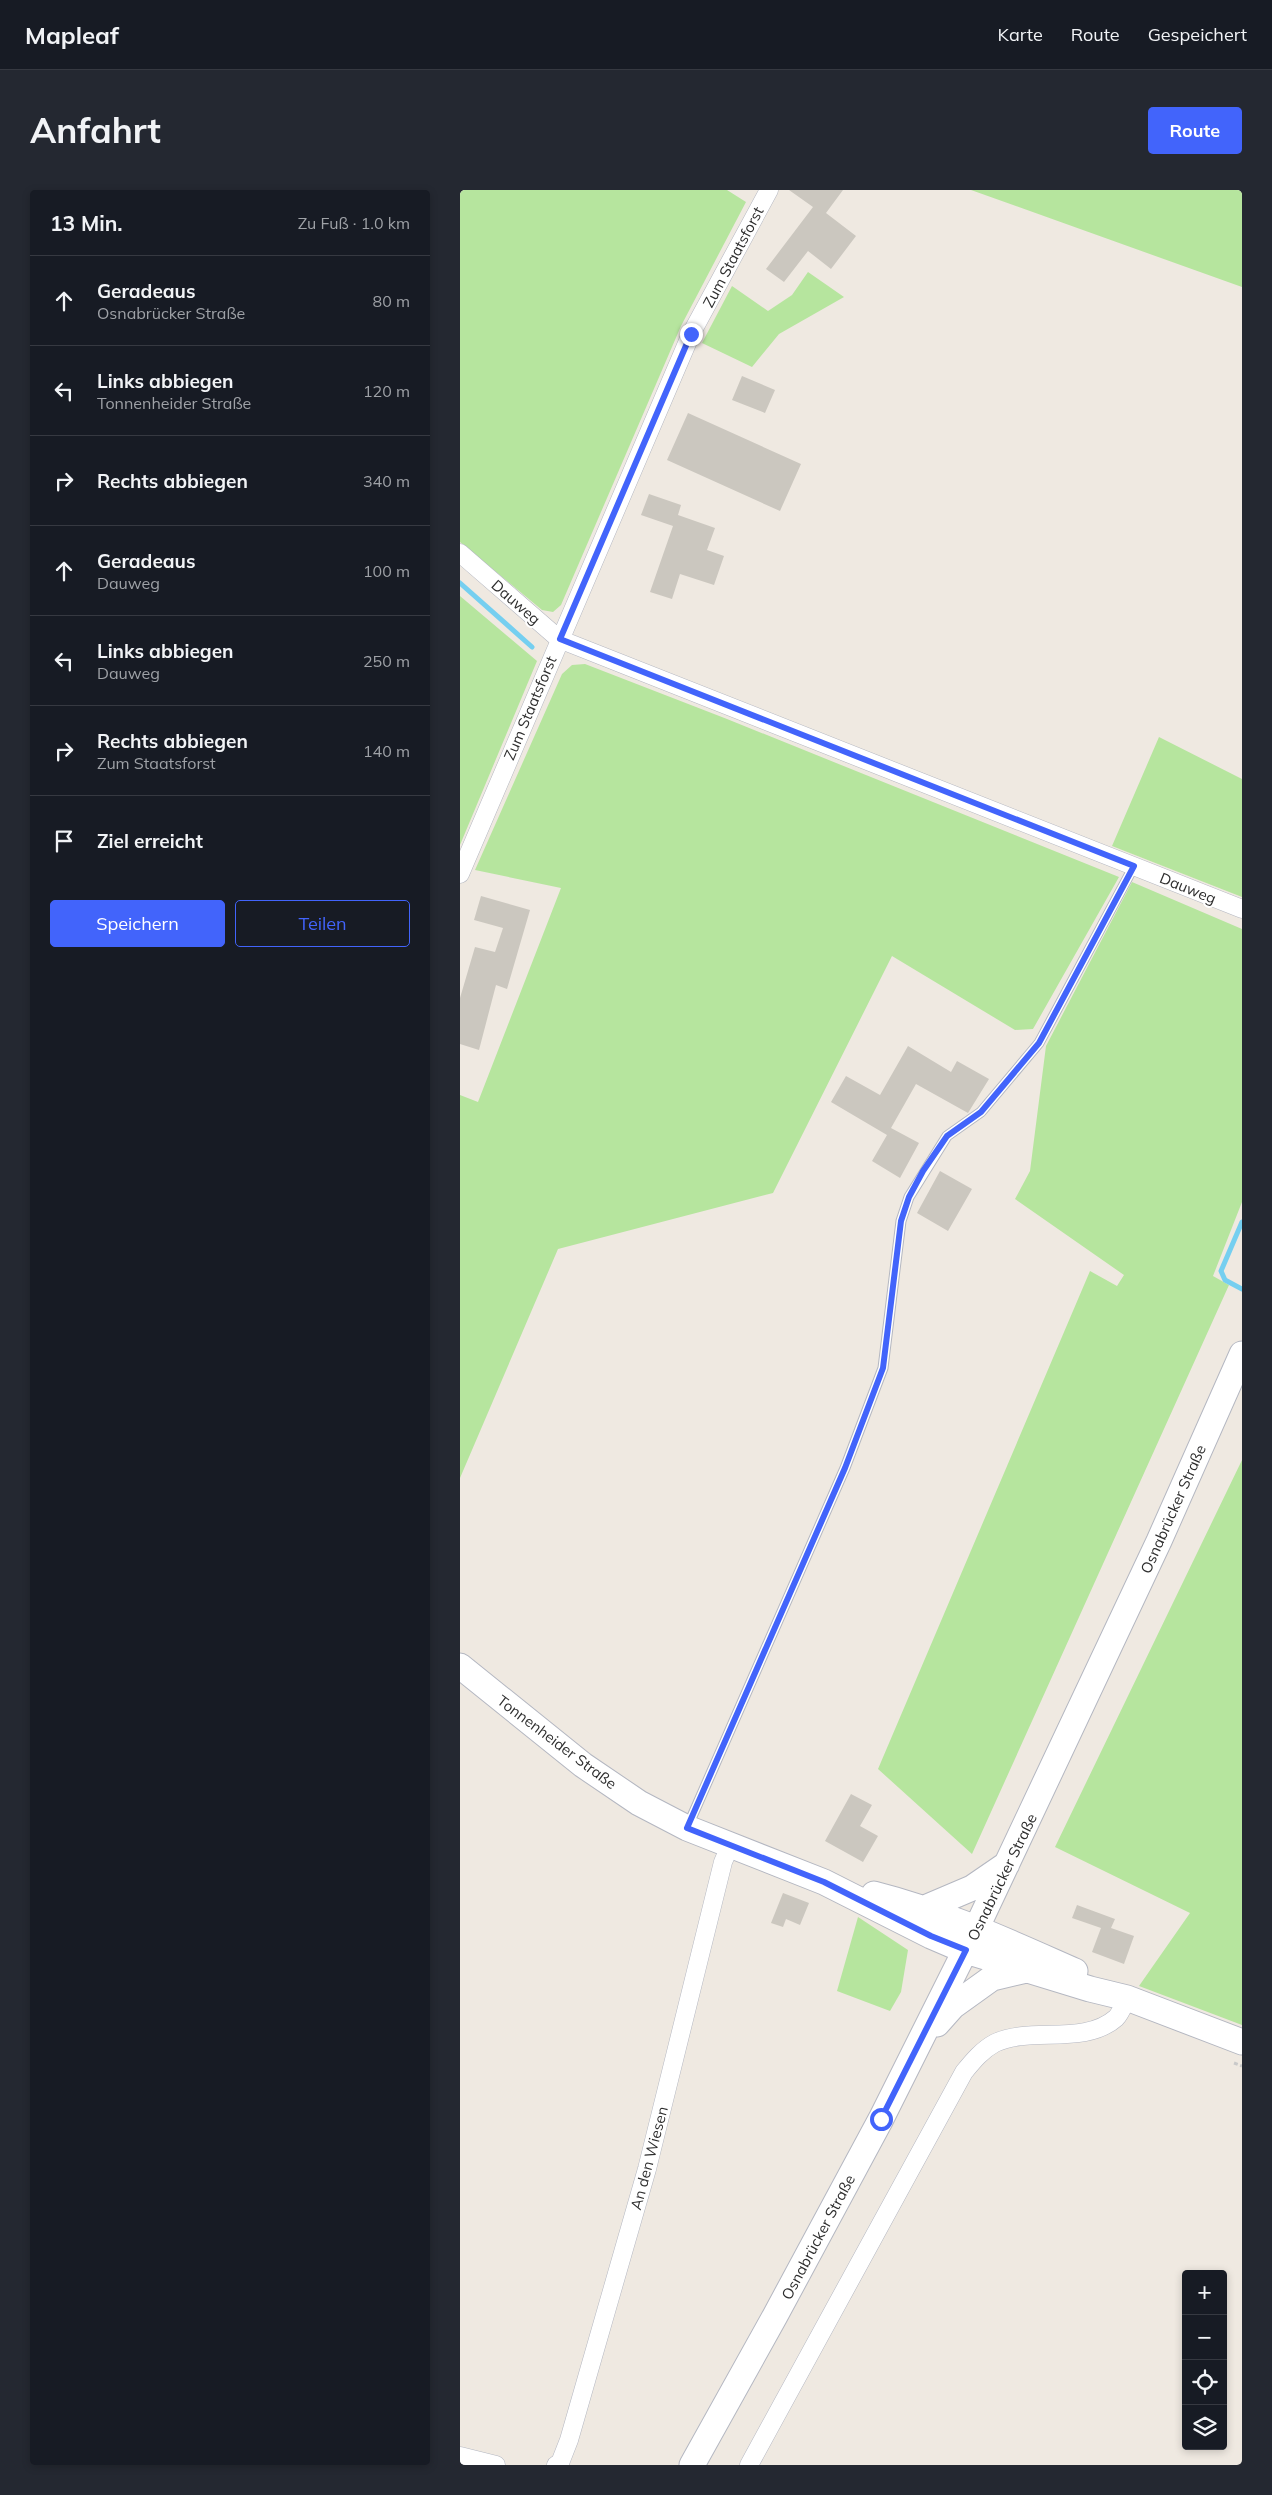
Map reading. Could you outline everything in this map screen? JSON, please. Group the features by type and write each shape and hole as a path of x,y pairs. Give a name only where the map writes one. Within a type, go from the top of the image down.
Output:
{"main road":[{"name":"Osnabrücker Straße","path":"692,2465 780,2307 918,2045 977,1928 1163,1532 1242,1354"},
{"name":"Tonnenheider Straße","path":"460,1666 583,1765 639,1803 687,1828 824,1882 931,1936 966,1950 1026,1970 1127,1998 1242,2042"},
{"path":"925,1908 972,1888 1009,1862"},
{"name":"Tonnenheider Straße","path":"824,1882 925,1908 977,1928 1095,1980 1127,1998"},
{"name":"Tonnenheider Straße","path":"918,2045 953,2006 992,1978 1026,1970"}],"street":[{"name":"Zum Staatsforst","path":"460,874 691,334 769,190"},
{"name":"Dauweg","path":"460,553 560,639 1242,909"},
{"name":"An den Wiesen","path":"556,2465 560,2463 568,2440 648,2169 723,1862 730,1846"},
{"path":"749,2465 964,2072 979,2054 995,2043 1012,2038 1103,2027 1117,2017 1127,1998"},
{"path":"460,2456 496,2465"}],"lane":[{"path":"687,1828 845,1468 883,1368 901,1221 909,1197 923,1171 947,1136 981,1112 1039,1043 1134,866"}],"green space":[{"path":"460,190 727,190 746,202 681,326 561,605 553,612 542,610 460,542"},
{"path":"971,190 1242,190 1242,287"},
{"path":"808,272 844,297 779,334 752,367 702,343 732,286 768,311 792,295"},
{"path":"460,596 537,661 460,845"},
{"path":"585,664 727,719 1119,877 1033,1029 1015,1030 892,956 773,1193 558,1249 460,1478 460,1095 478,1102 561,888 475,870 562,674 572,665"},
{"path":"1159,737 1242,779 1242,897 1112,846"},
{"path":"1132,882 1242,929 1242,1202 1213,1276 1229,1285 972,1854 878,1769 1090,1271 1117,1286 1124,1275 1015,1199 1030,1171 1046,1046"},
{"path":"1242,1460 1242,2025 1139,1986 1190,1913 1055,1847"},
{"path":"858,1917 908,1950 901,1992 890,2011 837,1991"}],"building":[{"path":"789,190 843,190 826,213 856,236 831,269 808,251 784,282 766,269 813,207"},
{"path":"742,376 775,390 765,413 732,400"},
{"path":"688,413 801,464 780,511 667,460"},
{"path":"649,494 681,505 678,515 715,528 707,550 724,556 714,585 680,574 672,599 650,592 673,526 641,515"},
{"path":"481,896 530,910 507,989 496,985 479,1050 460,1044 460,998 475,947 495,952 503,928 474,920"},
{"path":"908,1046 951,1072 957,1061 989,1079 968,1113 916,1084 891,1128 919,1143 900,1178 872,1161 887,1135 831,1102 846,1076 880,1095"},
{"path":"940,1171 972,1189 948,1231 917,1213"},
{"path":"851,1794 872,1805 860,1826 878,1836 863,1862 825,1841"},
{"path":"783,1893 809,1903 800,1925 786,1919 783,1927 771,1923"},
{"path":"1077,1905 1115,1919 1111,1928 1134,1936 1124,1964 1092,1952 1101,1928 1072,1918"}],"waterway":[{"path":"460,583 532,647"},
{"path":"1242,1222 1221,1271 1225,1280 1242,1289"}],"route":[{"path":"691,334 560,639 1134,866 1039,1043 981,1112 947,1136 923,1171 909,1197 901,1221 883,1368 845,1468 687,1828 824,1882 891,1914 931,1936 966,1950 881,2119"}]}
